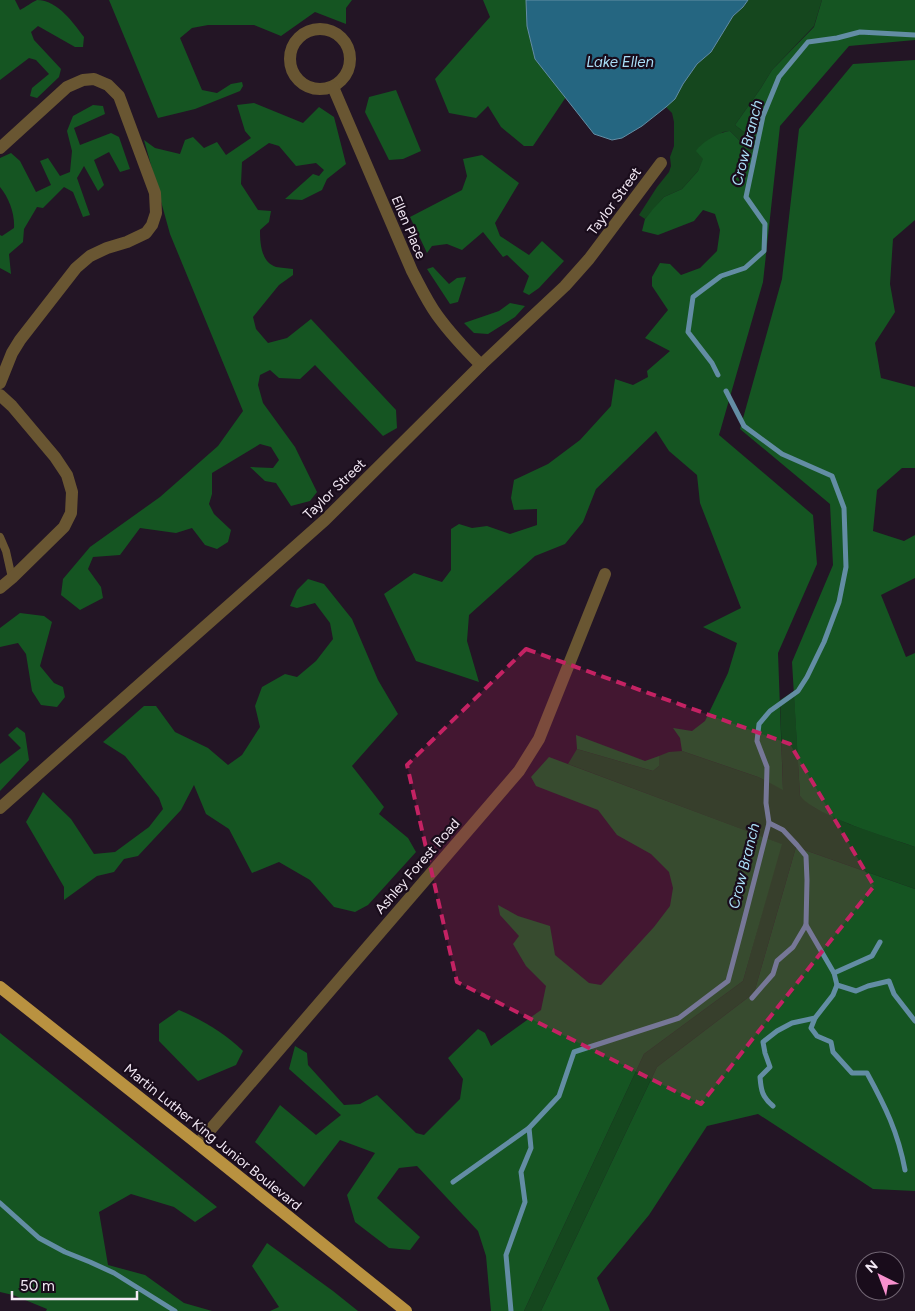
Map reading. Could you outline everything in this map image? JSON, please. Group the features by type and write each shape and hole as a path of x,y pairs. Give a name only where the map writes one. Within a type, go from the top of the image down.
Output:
{"main road":[{"name":"Martin Luther King Junior Boulevard","path":"0,987 406,1311"}],"street":[{"path":"317,29 336,33 348,47 351,56 347,75 333,87 324,90 305,86 293,72 290,63 294,44 308,32 317,29"},
{"path":"0,148 67,87 83,80 94,79 108,85 119,96 155,194 156,214 152,225 146,233 90,256 76,268 20,340 0,383"},
{"name":"Ellen Place","path":"333,87 412,271 425,296 458,341 481,365"},
{"name":"Taylor Street","path":"0,808 325,520 481,365 559,292 590,259 661,163"},
{"path":"0,395 12,406 67,475 72,492 71,513 64,527 0,588"},
{"name":"Ashley Forest Road","path":"198,1144 519,771 539,739 605,574"}],"lane":[{"path":"0,537 6,551 12,578"}],"highlighted area":[{"path":"526,649 790,744 874,886 701,1104 457,982 407,765"}],"green space":[{"path":"0,0 15,0 20,10 37,0 52,4 65,14 84,37 83,47 75,47 38,26 31,32 34,40 61,69 59,77 37,98 30,96 32,88 49,74 36,60 29,58 0,80"},
{"path":"109,0 352,0 346,8 346,24 315,12 281,36 254,25 208,25 192,28 180,38 202,90 217,93 231,84 242,82 243,86 240,91 195,109 158,118"},
{"path":"483,0 526,0 527,26 535,59 566,97 533,146 524,146 501,127 488,106 476,118 449,113 435,79 490,17"},
{"path":"748,0 822,0 814,26 772,70 735,125 753,143 752,153 730,131 723,132 714,138 698,171 682,189 664,197 645,219 639,215 669,172 671,166 670,157 674,146 674,122 672,113 666,107 675,98 697,64 711,52 733,16"},
{"path":"822,0 915,0 915,40 849,46 780,126 763,282 719,435 813,515 817,564 778,653 783,790 758,777 682,751 680,738 673,728 692,731 705,721 728,673 737,643 703,627 741,608 700,503 697,475 669,451 656,431 596,489 583,522 565,544 535,556 469,615 467,641 479,682 416,661 384,594 414,573 442,582 451,570 451,529 459,524 472,528 487,526 510,534 537,525 537,509 514,510 511,498 514,480 548,464 580,440 611,406 615,379 633,385 648,377 647,371 670,351 645,338 668,310 652,286 652,277 660,263 670,264 681,275 700,268 717,251 720,230 715,214 703,210 694,221 658,235 642,231 645,219 664,197 682,189 698,171 703,159 696,151 711,138 730,131 752,153 753,143 735,125 772,70 814,27"},
{"path":"915,60 915,220 893,239 890,284 895,312 875,343 881,378 915,387 915,468 902,468 877,490 873,531 904,541 915,535 915,578 881,595 906,657 915,653 915,847 837,819 809,804 800,796 792,662 833,565 830,504 740,429 782,279 799,129 853,64"},
{"path":"396,90 421,151 403,159 389,160 365,112 369,97"},
{"path":"254,103 303,123 319,107 334,117 346,164 327,179 322,190 302,200 285,199 313,174 319,176 324,170 316,163 296,166 279,146 269,143 242,162 241,184 258,210 271,211 269,222 260,230 264,257 271,265 293,269 293,275 279,285 253,317 256,329 268,343 287,338 311,319 396,410 397,428 383,436 315,365 300,379 279,378 270,370 260,375 258,385 263,403 295,447 317,492 310,501 291,506 276,483 265,481 250,467 273,468 279,460 271,447 260,444 212,473 212,494 209,504 214,514 231,530 228,542 217,549 205,545 192,528 176,533 140,528 120,555 93,557 88,569 101,587 103,598 80,610 61,595 63,579 90,547 160,497 218,446 243,411 170,234 144,140 155,148 180,154 185,140 193,137 204,148 217,142 226,155 251,138 245,131 237,105"},
{"path":"93,105 103,106 105,114 74,128 80,145 111,133 119,137 130,169 120,172 109,152 94,160 104,185 98,191 84,166 77,178 90,215 83,217 73,192 64,187 43,208 37,207 24,229 23,242 9,254 11,274 0,268 0,235 2,236 14,228 14,223 11,206 0,187 0,158 11,153 20,161 36,192 51,185 40,161 48,158 60,176 70,172 72,151 67,131 73,116"},
{"path":"482,155 519,183 495,223 500,236 529,255 542,241 564,261 539,288 529,295 523,292 529,276 507,255 503,257 483,232 462,250 447,244 432,246 427,253 410,217 462,190 467,176 463,159"},
{"path":"433,267 449,284 457,278 466,277 458,302 450,304 427,269"},
{"path":"510,303 525,306 515,317 488,334 474,333 464,323 499,311"},
{"path":"308,579 324,584 352,619 378,680 398,714 352,766 384,807 379,814 408,838 416,852 368,905 355,912 334,907 310,880 279,862 252,873 229,829 206,814 194,785 181,810 138,856 124,859 114,872 97,876 64,900 64,887 26,822 43,792 71,819 94,854 115,852 149,827 163,809 159,798 125,756 103,742 144,706 156,706 175,732 208,748 228,765 242,755 260,727 255,706 262,687 285,674 297,677 316,661 333,639 330,623 315,603 297,608 290,606 297,590"},
{"path":"20,613 44,616 52,622 40,666 54,683 63,687 65,697 57,707 41,705 32,691 26,654 18,643 0,647 0,628"},
{"path":"794,691 800,796 815,808 849,824 915,847 915,889 796,847 754,993 657,1067 541,1311 524,1311 644,1054 743,981 781,844 568,764 577,749 653,771 659,766 659,756 669,752 682,751 758,777 783,789 780,700"},
{"path":"17,727 25,733 29,760 0,791 0,764 21,748 8,735"},
{"path":"576,735 645,761 659,756 659,766 653,771 577,749"},
{"path":"549,757 782,844 743,981 644,1054 524,1311 491,1311 486,1256 478,1231 417,1166 399,1168 377,1198 420,1237 410,1250 389,1248 355,1222 347,1195 375,1153 340,1140 304,1187 255,1142 280,1105 316,1135 341,1115 289,1069 295,1046 307,1053 308,1065 344,1105 360,1104 377,1095 416,1133 424,1135 460,1099 463,1079 448,1058 478,1029 485,1033 491,1046 541,1010 546,986 526,966 513,944 519,936 500,915 498,905 518,916 550,926 555,955 589,983 601,985 654,927 670,906 673,888 669,872 651,854 617,835 598,810 536,786 531,777"},
{"path":"796,847 915,889 915,1191 873,1189 758,1114 707,1126 649,1215 597,1278 610,1311 541,1311 657,1067 754,993"},
{"path":"179,1010 229,1038 243,1051 236,1065 198,1081 159,1041 159,1024"},
{"path":"0,1033 217,1207 195,1222 174,1207 131,1194 99,1212 108,1265 145,1275 184,1303 212,1311 46,1311 47,1309 13,1295 0,1292"},
{"path":"267,1243 358,1311 270,1311 279,1307 252,1266"}],"water":[{"name":"Lake Ellen","path":"526,0 748,0 733,16 711,52 697,64 675,99 642,126 622,138 612,140 594,134 535,59 527,26"}],"waterway":[{"name":"Crow Branch","path":"718,375 712,363 688,332 693,297 721,276 745,268 764,251 765,224 746,197 763,116 779,77 808,42 837,38 860,32 915,35"},
{"name":"Crow Branch","path":"511,1311 506,1255 525,1202 521,1172 531,1148 529,1128 559,1096 574,1052 679,1018 728,981 769,823 766,803 767,767 757,741 759,724 770,711 798,691 824,642 839,602 846,567 844,508 832,476 782,454 744,426 726,391"},
{"path":"752,998 773,974 777,961 793,947 806,925 806,856 783,830 769,823"},
{"path":"806,925 834,973 837,985 856,991 889,981 894,994 915,1021"},
{"path":"834,973 872,956 880,942"},
{"path":"773,1106 764,1096 761,1086 760,1077 770,1067 763,1042 777,1031 792,1023 815,1018 833,995 837,985"},
{"path":"815,1018 811,1028 817,1036 831,1042 833,1052 852,1073 867,1073 890,1120 899,1143 905,1170"},
{"path":"453,1182 529,1128"},
{"path":"0,1203 39,1238 65,1252 114,1273 175,1311"}]}
